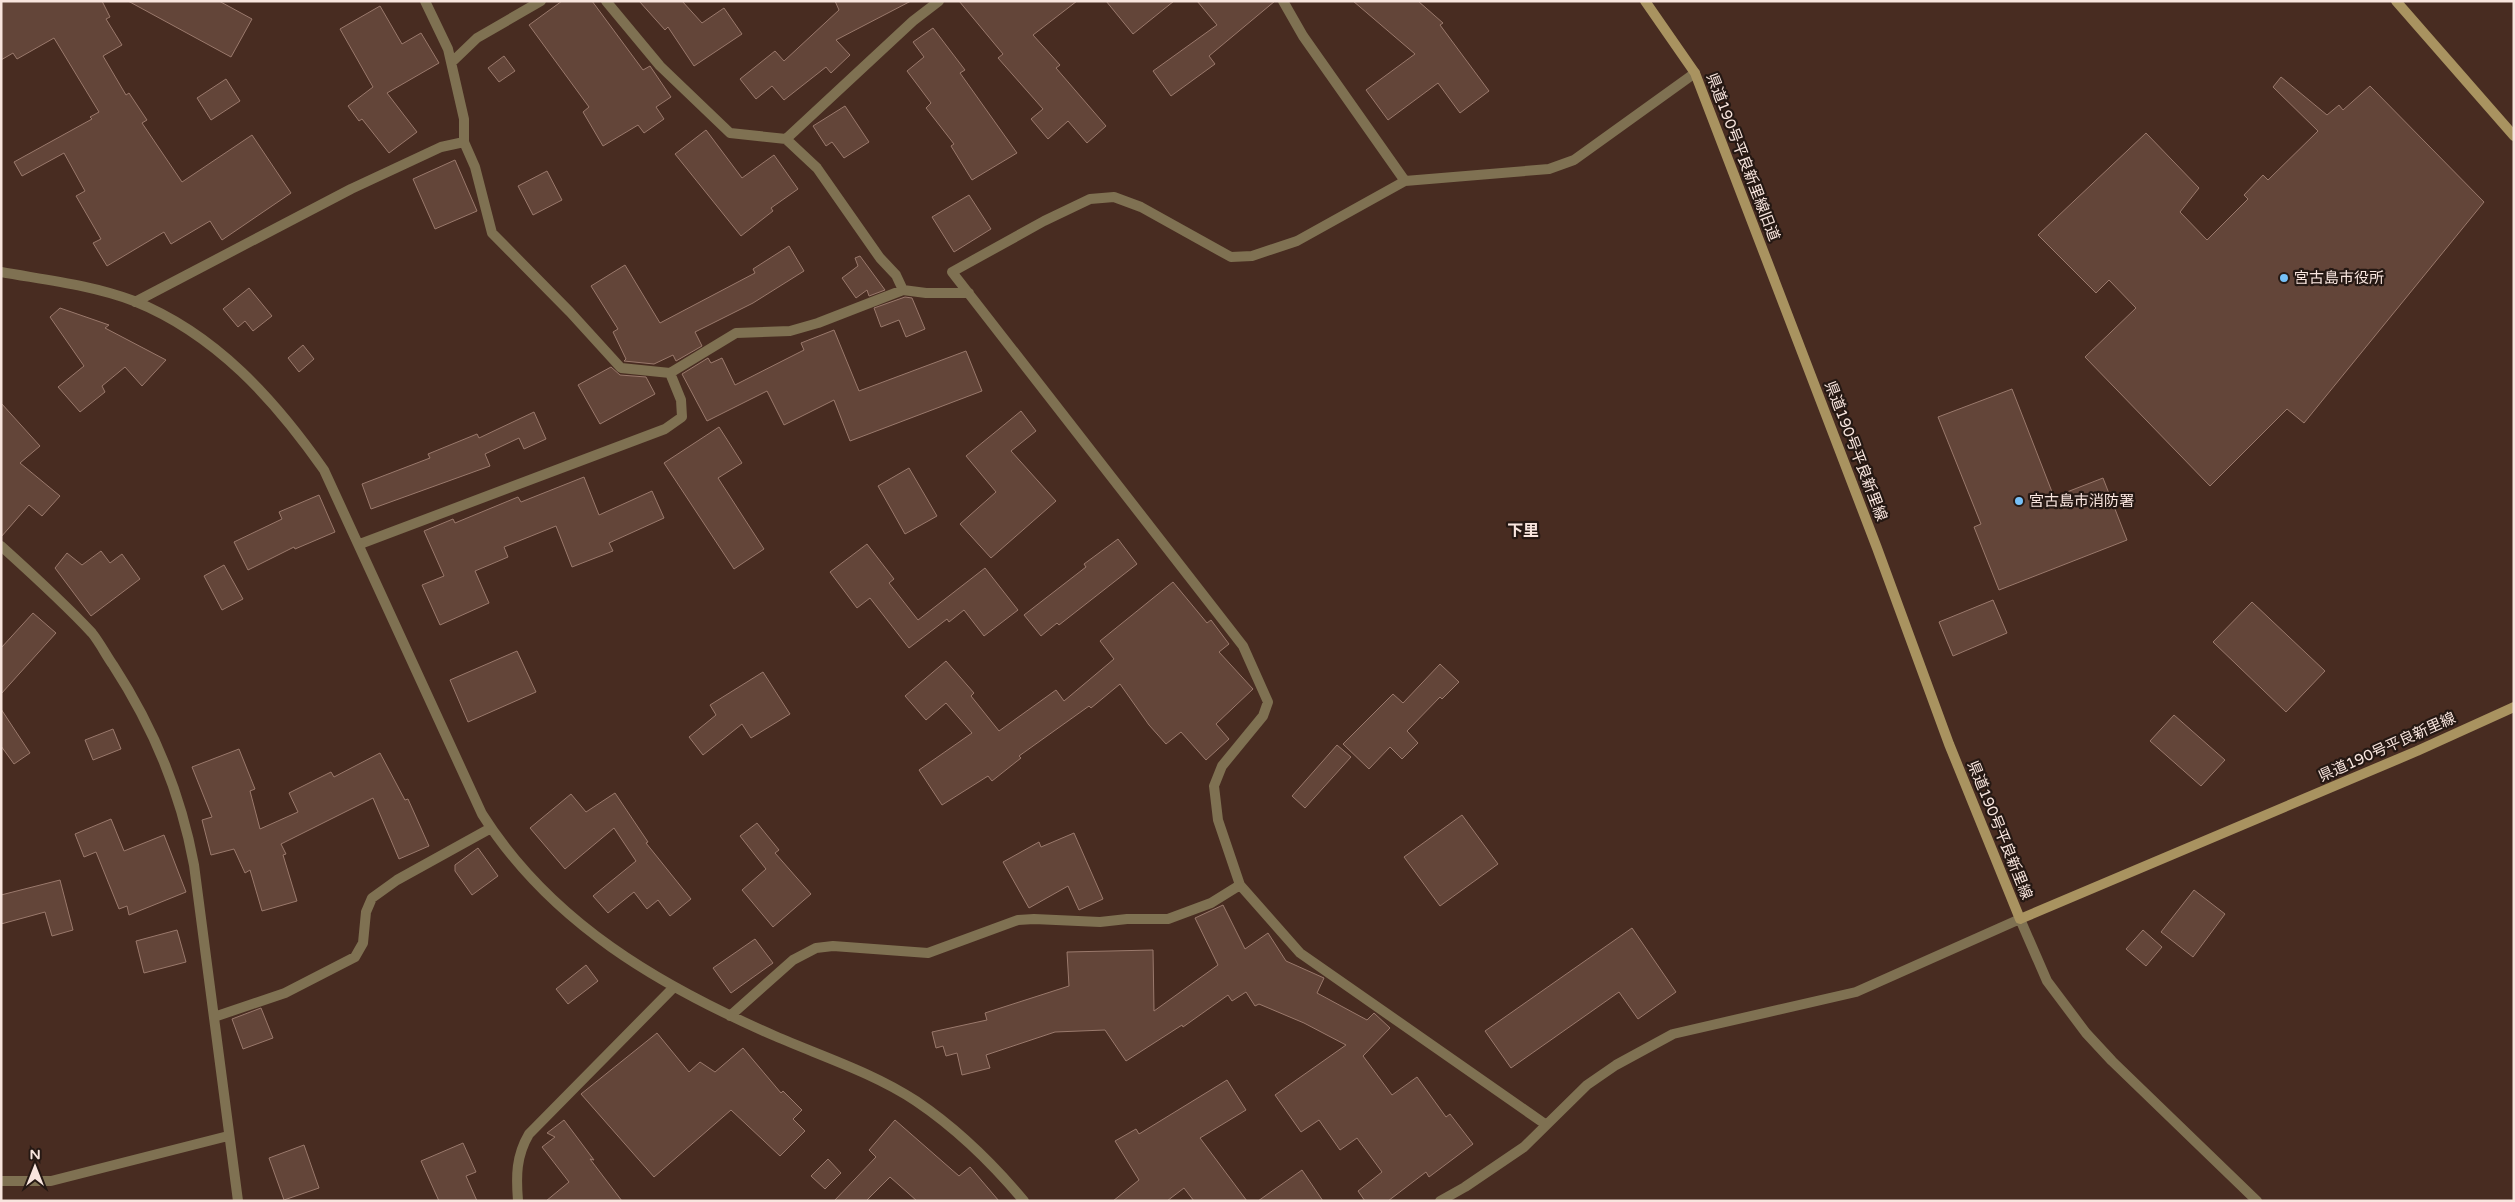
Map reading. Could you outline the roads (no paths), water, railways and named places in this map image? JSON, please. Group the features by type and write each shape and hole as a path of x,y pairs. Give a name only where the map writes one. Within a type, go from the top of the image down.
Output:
{"main road":[{"name":"県道190号平良新里線旧道","path":"1645,1 1695,73 1785,305"},
{"path":"2396,1 2514,136"},
{"name":"県道190号平良新里線","path":"1785,305 1949,744 2020,918 2417,752 2514,707"}],"street":[{"path":"425,1 448,49 452,62 464,119 464,142 475,167 492,233 570,312 621,368 670,373 736,333 790,331 818,323 903,290 926,293 969,293"},
{"path":"452,62 477,38 541,1"},
{"path":"606,1 660,66 730,134 786,139 817,168 880,258 896,275 903,290"},
{"path":"786,139 913,21 939,1"},
{"path":"1283,1 1303,36 1405,181"},
{"path":"1545,1124 1300,953 1240,885 1218,820 1214,786 1222,766 1263,716 1268,702 1263,687 1243,646 952,272 1044,221 1090,199 1114,197 1141,207 1231,257 1252,256 1297,241 1405,181 1548,169 1574,160 1695,73"},
{"path":"135,302 351,189 441,147 464,142"},
{"path":"1,272 80,286 135,302 194,332 249,377 290,422 324,470 360,544 446,739 490,828 527,875 556,904 621,956 674,987 730,1016 843,1064 914,1100 936,1116 1003,1176 1024,1201"},
{"path":"360,544 665,429 682,417 681,400 670,373"},
{"path":"1,546 93,634 128,689 153,737 188,829 238,1201"},
{"path":"214,1017 285,993 355,957 363,943 366,912 372,898 397,880 490,828"},
{"path":"730,1016 793,960 816,948 833,946 928,953 1018,920 1034,918 1100,922 1127,918 1168,918 1211,902 1240,885"},
{"path":"1440,1201 1465,1187 1524,1147 1545,1124 1587,1085 1616,1065 1673,1034 1856,992 2020,918 2047,981 2086,1033 2112,1061 2257,1201"},
{"path":"518,1201 516,1172 522,1146 530,1134 674,987"},
{"path":"1,1181 51,1181 228,1136"}],"place":[{"name":"宮古島市役所","path":"2284,278"},
{"name":"宮古島市消防署","path":"2019,501"}],"district":[{"name":"下里","path":"1523,530"}]}
